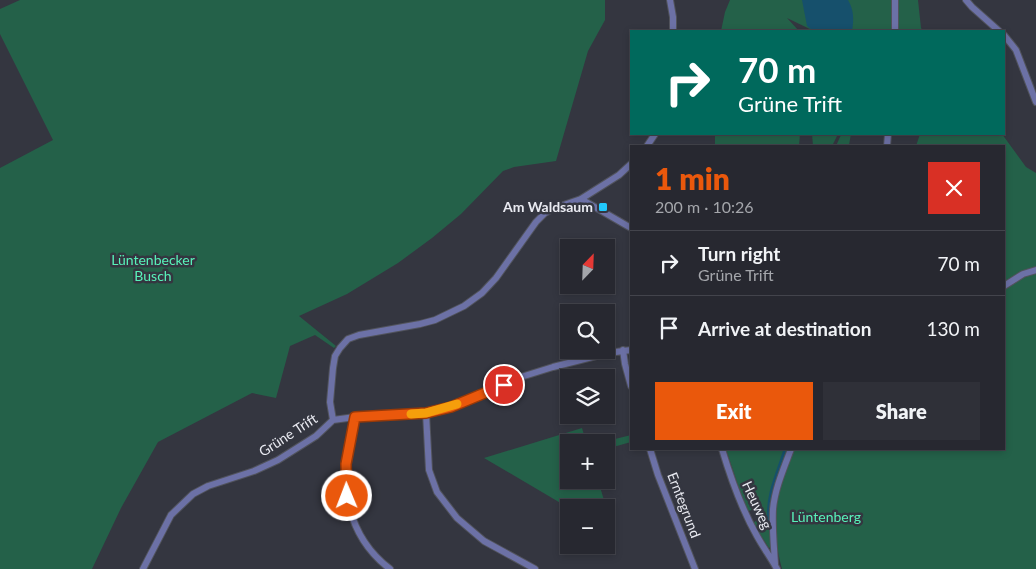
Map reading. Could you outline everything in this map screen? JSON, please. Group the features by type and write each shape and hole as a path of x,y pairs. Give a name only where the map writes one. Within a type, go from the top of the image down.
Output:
{"street":[{"path":"670,0 673,30"},
{"path":"895,0 895,30"},
{"path":"966,0 972,8 998,30"},
{"path":"1005,36 1016,50 1036,102"},
{"path":"333,420 330,402 335,356 348,339 359,335 435,320 464,306 482,293 496,278 536,222 545,213 581,200 619,175 630,165"},
{"path":"581,200 630,227"},
{"path":"1005,285 1023,274 1036,270"},
{"path":"623,350 630,382"},
{"name":"Grüne Trift","path":"143,569 171,515 192,494 208,486 254,471 278,460 316,436 333,420 426,413 451,407 521,377 553,367 608,353 630,350"},
{"path":"426,413 429,470 438,492 457,518 484,541 535,569"},
{"path":"355,417 346,464 347,496 351,516 362,540 379,560 390,569"},
{"name":"Erntegrund","path":"650,450 658,475 695,569"},
{"name":"Heuweg","path":"722,450 742,507 776,567"},
{"path":"776,567 773,540 773,509 791,450"}],"green space":[{"name":"Lüntenbecker Busch","path":"20,0 605,0 605,20 588,51 556,161 514,167 503,171 461,214 398,263 347,294 299,316 336,346 334,348 315,335 290,346 276,398 252,393 158,442 121,508 92,569 0,569 0,168 53,140 0,34 0,9"},
{"path":"730,0 918,0 922,30 812,30 787,18 798,30 721,30"},
{"path":"715,135 800,135 799,145 715,145"},
{"path":"812,135 838,135 832,145 813,145"},
{"path":"841,135 851,135 849,145 836,145"},
{"name":"Lüntenberg","path":"920,135 1003,135 1026,167 1036,173 1036,569 782,569 778,551 775,513 778,494 793,450 1005,450 1005,145 916,145"},
{"path":"582,428 584,434 562,434"},
{"path":"560,435 560,489 601,489 604,499 560,499 560,503 484,458"},
{"path":"630,435 630,442 615,446 615,439"},
{"path":"726,450 787,450 777,479 771,547 769,548 753,523 757,520 752,510 748,511"}],"water":[{"path":"802,0 848,0 853,15 852,30 814,30 807,26"}],"waterway":[{"path":"769,521 770,494 785,450"}],"slow traffic":[{"path":"411,414 426,413 457,404"}],"place":[{"name":"Am Waldsaum","path":"603,207"}],"route":[{"path":"347,496 346,464 355,417 426,413 451,407 504,385"}]}
